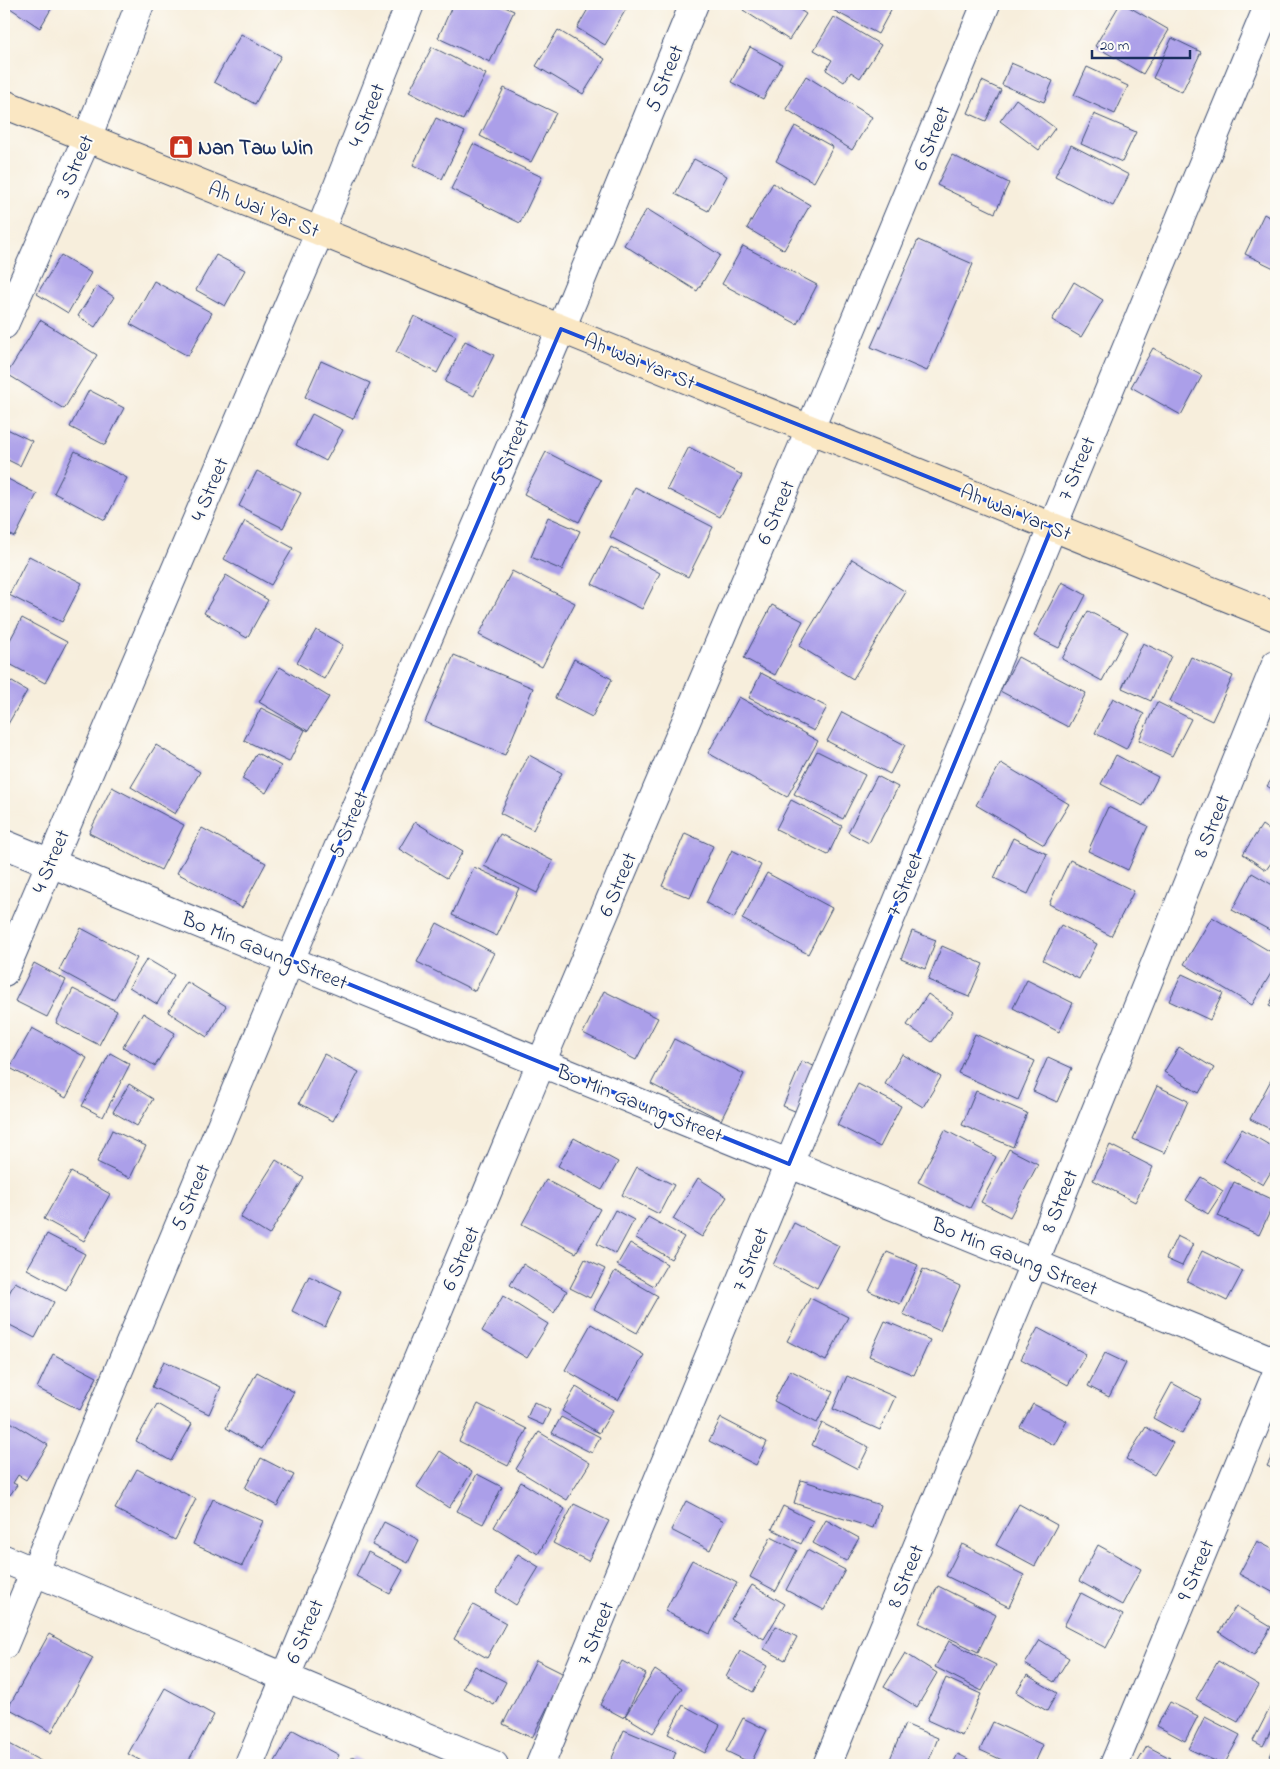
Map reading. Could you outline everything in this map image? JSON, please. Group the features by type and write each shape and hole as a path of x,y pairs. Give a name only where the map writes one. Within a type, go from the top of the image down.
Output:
{"street":[{"name":"3 Street","path":"4,325 87,138 140,4"},
{"name":"4 Street","path":"4,972 49,862 320,232 410,4"},
{"name":"5 Street","path":"4,1644 290,960 562,329 694,4"},
{"name":"6 Street","path":"249,1765 541,1063 810,429 986,4"},
{"name":"7 Street","path":"540,1765 1269,4"},
{"name":"Ah Wai Yar St","path":"4,104 1276,617"},
{"name":"8 Street","path":"828,1765 1034,1264 1276,664"},
{"name":"Bo Min Gaung Street","path":"4,844 1276,1362"},
{"name":"9 Street","path":"1114,1765 1276,1375"},
{"path":"4,1559 494,1765"}],"highlighted area":[{"path":"561,329 1052,527 789,1164 290,960"}],"building":[{"path":"4,4 54,4 40,28"},
{"path":"453,4 498,4 514,11 490,62 438,38"},
{"path":"591,4 629,4 605,45 577,28"},
{"path":"747,4 791,4 806,14 789,40 743,10"},
{"path":"834,4 894,4 878,34 831,9"},
{"path":"1120,4 1124,4 1169,30 1143,74 1095,46"},
{"path":"834,17 881,45 860,78 851,72 844,82 826,70 832,60 814,50"},
{"path":"558,30 605,59 583,94 536,66"},
{"path":"241,34 281,56 255,104 214,82"},
{"path":"1172,38 1201,52 1182,92 1153,78"},
{"path":"432,47 486,74 463,120 409,92"},
{"path":"750,47 782,64 763,99 731,82"},
{"path":"1011,63 1053,81 1044,102 1002,85"},
{"path":"1087,67 1128,86 1115,114 1074,95"},
{"path":"806,76 872,117 852,150 786,109"},
{"path":"982,81 1001,90 986,121 968,113"},
{"path":"504,88 556,113 531,162 480,136"},
{"path":"1016,99 1055,128 1039,150 1000,121"},
{"path":"1094,114 1136,132 1122,162 1081,144"},
{"path":"436,118 465,132 442,179 413,165"},
{"path":"795,126 833,147 814,182 776,161"},
{"path":"473,144 542,177 520,223 451,189"},
{"path":"1071,145 1129,175 1113,206 1055,176"},
{"path":"952,155 1009,183 995,213 937,185"},
{"path":"694,159 727,176 708,211 675,194"},
{"path":"773,183 810,205 784,250 747,228"},
{"path":"647,209 720,255 697,291 624,245"},
{"path":"1264,214 1276,221 1276,269 1245,254"},
{"path":"918,240 973,264 927,371 871,347"},
{"path":"743,246 817,285 797,324 722,284"},
{"path":"61,255 91,273 68,313 37,294"},
{"path":"216,255 245,270 225,306 196,290"},
{"path":"154,281 212,313 188,356 130,324"},
{"path":"1074,282 1103,300 1081,337 1052,320"},
{"path":"97,286 114,297 95,327 78,316"},
{"path":"414,316 456,336 437,373 396,352"},
{"path":"40,320 97,355 64,409 7,374"},
{"path":"465,341 494,355 474,396 445,382"},
{"path":"1153,348 1202,376 1181,415 1131,387"},
{"path":"321,361 370,383 353,419 305,397"},
{"path":"89,390 124,408 105,445 70,427"},
{"path":"312,414 343,430 326,461 296,445"},
{"path":"5,428 32,441 20,466 4,458"},
{"path":"689,447 742,475 720,517 667,489"},
{"path":"75,451 127,478 105,520 54,493"},
{"path":"546,452 601,480 579,522 524,494"},
{"path":"257,471 301,493 283,528 239,506"},
{"path":"4,477 37,494 15,537 4,532"},
{"path":"635,487 713,527 688,577 610,537"},
{"path":"548,517 580,531 562,570 531,557"},
{"path":"245,521 293,548 271,585 224,559"},
{"path":"611,547 660,573 642,609 592,584"},
{"path":"29,556 82,583 62,622 9,595"},
{"path":"852,559 906,592 853,679 799,646"},
{"path":"512,571 575,603 542,667 479,635"},
{"path":"226,575 268,600 247,638 204,613"},
{"path":"1062,582 1086,595 1059,648 1034,636"},
{"path":"772,605 803,621 775,675 744,658"},
{"path":"1088,611 1128,632 1102,681 1062,659"},
{"path":"22,618 67,642 45,683 4,661 4,651"},
{"path":"316,630 343,645 324,679 297,663"},
{"path":"1143,643 1171,656 1151,701 1122,688"},
{"path":"454,655 533,688 505,755 425,722"},
{"path":"1018,657 1086,693 1068,727 1000,691"},
{"path":"1191,657 1233,676 1212,721 1170,701"},
{"path":"574,659 612,679 592,717 555,698"},
{"path":"280,667 329,697 308,731 259,702"},
{"path":"761,673 827,707 814,731 749,698"},
{"path":"4,677 27,691 4,731"},
{"path":"739,697 818,741 787,797 708,753"},
{"path":"1113,698 1144,714 1126,749 1095,733"},
{"path":"1157,702 1191,719 1172,756 1139,740"},
{"path":"261,708 305,730 289,762 244,740"},
{"path":"842,712 905,745 890,774 827,741"},
{"path":"156,745 200,772 175,814 131,787"},
{"path":"817,751 865,775 843,819 794,794"},
{"path":"257,753 281,766 266,793 242,779"},
{"path":"529,755 562,773 533,830 500,813"},
{"path":"1116,755 1158,777 1143,806 1101,784"},
{"path":"1001,763 1069,804 1044,845 976,805"},
{"path":"1276,773 1276,792 1267,786"},
{"path":"877,776 898,787 869,843 848,832"},
{"path":"112,787 184,825 161,870 89,833"},
{"path":"791,800 842,826 828,855 776,829"},
{"path":"1108,807 1148,826 1128,870 1088,851"},
{"path":"415,822 463,851 447,878 399,849"},
{"path":"1262,825 1276,835 1276,856 1266,870 1243,854"},
{"path":"202,828 266,863 242,908 177,873"},
{"path":"685,833 713,846 690,898 662,886"},
{"path":"500,834 553,861 537,893 484,866"},
{"path":"1013,838 1047,854 1028,894 994,878"},
{"path":"732,850 761,865 734,918 706,903"},
{"path":"1070,860 1134,891 1111,936 1049,904"},
{"path":"474,867 519,888 497,936 452,915"},
{"path":"767,873 832,908 808,954 742,919"},
{"path":"1252,873 1276,887 1275,933 1232,910"},
{"path":"1212,917 1276,955 1276,965 1252,1005 1184,964"},
{"path":"437,923 494,953 475,991 417,962"},
{"path":"1061,925 1097,944 1079,979 1043,960"},
{"path":"81,928 137,958 114,1000 59,970"},
{"path":"912,931 936,940 925,969 901,959"},
{"path":"942,946 983,964 969,997 928,980"},
{"path":"147,959 174,975 157,1004 129,987"},
{"path":"34,963 66,980 47,1017 15,1001"},
{"path":"1182,974 1223,993 1210,1020 1169,1001"},
{"path":"1027,980 1073,1003 1059,1032 1013,1008"},
{"path":"187,982 226,1006 207,1037 168,1012"},
{"path":"73,989 117,1011 99,1045 56,1023"},
{"path":"604,991 658,1018 636,1060 583,1033"},
{"path":"1276,991 1276,1009 1269,1006"},
{"path":"928,994 953,1012 932,1042 907,1025"},
{"path":"143,1013 175,1033 155,1066 123,1047"},
{"path":"32,1028 87,1058 66,1098 10,1068"},
{"path":"975,1034 1035,1061 1018,1100 958,1073"},
{"path":"674,1039 744,1074 721,1120 651,1084"},
{"path":"1179,1047 1214,1068 1199,1093 1164,1072"},
{"path":"110,1053 130,1064 103,1117 82,1106"},
{"path":"324,1054 359,1072 333,1121 299,1103"},
{"path":"902,1054 941,1077 923,1107 885,1084"},
{"path":"1048,1057 1072,1068 1057,1102 1033,1091"},
{"path":"802,1061 837,1076 818,1121 783,1106"},
{"path":"1271,1080 1276,1083 1276,1132 1250,1119"},
{"path":"129,1084 153,1099 137,1126 113,1112"},
{"path":"858,1084 901,1106 880,1147 837,1125"},
{"path":"1157,1086 1188,1101 1165,1153 1133,1139"},
{"path":"976,1091 1027,1113 1013,1147 962,1125"},
{"path":"1242,1129 1276,1149 1276,1163 1263,1185 1223,1161"},
{"path":"112,1130 146,1146 130,1178 97,1162"},
{"path":"945,1130 996,1157 970,1208 918,1182"},
{"path":"574,1138 618,1162 602,1190 558,1166"},
{"path":"1110,1145 1153,1167 1135,1202 1093,1180"},
{"path":"1009,1149 1038,1164 1010,1217 981,1202"},
{"path":"276,1160 304,1178 269,1235 240,1217"},
{"path":"637,1167 674,1185 659,1214 622,1195"},
{"path":"71,1172 110,1194 84,1241 44,1219"},
{"path":"1201,1177 1223,1191 1208,1214 1186,1200"},
{"path":"698,1178 727,1197 702,1237 673,1219"},
{"path":"546,1180 600,1209 576,1253 522,1224"},
{"path":"1234,1182 1275,1201 1259,1235 1218,1216"},
{"path":"615,1210 634,1220 616,1254 597,1244"},
{"path":"648,1217 684,1237 671,1259 636,1238"},
{"path":"794,1223 839,1246 817,1288 773,1265"},
{"path":"47,1234 85,1254 66,1290 27,1269"},
{"path":"1177,1236 1193,1244 1182,1266 1166,1259"},
{"path":"630,1243 667,1264 654,1286 617,1265"},
{"path":"1202,1251 1243,1271 1227,1301 1187,1281"},
{"path":"887,1252 918,1265 900,1304 869,1291"},
{"path":"585,1259 605,1269 590,1298 570,1288"},
{"path":"523,1264 567,1291 554,1313 510,1285"},
{"path":"923,1269 960,1286 940,1331 903,1314"},
{"path":"615,1271 658,1296 637,1333 594,1309"},
{"path":"309,1276 342,1292 325,1327 292,1311"},
{"path":"15,1282 54,1302 35,1338 4,1322 4,1303"},
{"path":"503,1296 548,1324 527,1358 482,1331"},
{"path":"810,1298 848,1317 826,1361 787,1341"},
{"path":"885,1321 930,1340 914,1375 869,1356"},
{"path":"591,1324 644,1355 618,1400 565,1370"},
{"path":"1038,1328 1086,1354 1068,1385 1021,1359"},
{"path":"1105,1353 1126,1363 1109,1397 1088,1386"},
{"path":"53,1354 97,1377 80,1410 37,1388"},
{"path":"164,1361 221,1387 209,1414 152,1387"},
{"path":"790,1370 833,1392 817,1423 774,1401"},
{"path":"257,1372 294,1392 262,1449 226,1428"},
{"path":"847,1376 895,1397 880,1430 833,1409"},
{"path":"1172,1383 1201,1399 1182,1434 1153,1418"},
{"path":"576,1387 613,1410 599,1433 562,1411"},
{"path":"534,1402 550,1410 543,1425 527,1418"},
{"path":"157,1404 192,1424 171,1461 136,1441"},
{"path":"478,1404 527,1429 508,1466 459,1441"},
{"path":"1033,1404 1067,1421 1054,1445 1020,1427"},
{"path":"561,1417 600,1437 592,1453 552,1433"},
{"path":"4,1418 48,1445 26,1480 18,1475 13,1483 17,1485 10,1495 4,1491"},
{"path":"721,1418 767,1442 756,1465 709,1441"},
{"path":"822,1423 869,1447 858,1469 812,1445"},
{"path":"1146,1427 1173,1443 1154,1475 1126,1459"},
{"path":"539,1432 590,1463 567,1500 516,1469"},
{"path":"1276,1448 1276,1470 1267,1466"},
{"path":"440,1451 472,1472 449,1508 417,1487"},
{"path":"261,1458 294,1475 277,1506 245,1488"},
{"path":"137,1469 196,1499 175,1540 115,1509"},
{"path":"477,1474 502,1487 483,1524 457,1511"},
{"path":"801,1480 880,1505 873,1528 794,1503"},
{"path":"521,1482 565,1509 538,1554 494,1527"},
{"path":"213,1499 263,1521 242,1566 193,1544"},
{"path":"686,1501 724,1521 710,1550 671,1530"},
{"path":"574,1504 609,1521 588,1561 553,1543"},
{"path":"1019,1504 1057,1525 1035,1566 996,1545"},
{"path":"783,1506 813,1521 801,1544 772,1529"},
{"path":"826,1520 859,1538 846,1561 813,1543"},
{"path":"384,1522 419,1540 408,1563 372,1545"},
{"path":"771,1537 797,1550 776,1591 750,1577"},
{"path":"1257,1541 1276,1551 1276,1594 1239,1574"},
{"path":"962,1544 1024,1575 1009,1607 946,1576"},
{"path":"1098,1545 1141,1569 1122,1605 1079,1581"},
{"path":"807,1550 845,1570 824,1610 786,1590"},
{"path":"368,1552 403,1570 390,1594 356,1576"},
{"path":"518,1554 539,1567 516,1605 496,1592"},
{"path":"692,1560 737,1583 710,1634 665,1611"},
{"path":"752,1585 785,1604 764,1639 731,1619"},
{"path":"938,1586 996,1615 978,1652 919,1623"},
{"path":"1081,1593 1123,1615 1106,1648 1064,1626"},
{"path":"473,1605 506,1623 487,1658 454,1639"},
{"path":"1236,1606 1271,1627 1254,1655 1219,1632"},
{"path":"776,1626 797,1637 785,1660 764,1649"},
{"path":"49,1634 93,1658 52,1732 8,1708"},
{"path":"1040,1640 1069,1658 1054,1682 1025,1664"},
{"path":"949,1641 996,1665 982,1691 935,1667"},
{"path":"740,1651 767,1666 753,1692 726,1677"},
{"path":"905,1653 937,1673 917,1707 884,1687"},
{"path":"536,1660 564,1674 532,1738 503,1724"},
{"path":"622,1661 646,1674 624,1718 600,1705"},
{"path":"1218,1661 1259,1685 1238,1722 1196,1699"},
{"path":"475,1666 506,1682 494,1705 463,1688"},
{"path":"655,1670 682,1688 653,1733 625,1716"},
{"path":"1027,1675 1057,1693 1047,1711 1016,1692"},
{"path":"946,1678 981,1694 962,1736 927,1720"},
{"path":"165,1688 214,1715 186,1765 149,1765 128,1754"},
{"path":"1170,1702 1198,1716 1185,1741 1157,1726"},
{"path":"1272,1704 1276,1706 1276,1720 1263,1746 1253,1741"},
{"path":"683,1705 720,1725 705,1753 668,1734"},
{"path":"1205,1717 1240,1735 1224,1765 1189,1749"},
{"path":"743,1718 767,1730 751,1763 726,1751"},
{"path":"993,1722 1043,1745 1034,1765 1013,1765 980,1750"},
{"path":"905,1724 938,1738 927,1765 906,1765 890,1759"},
{"path":"293,1730 339,1755 334,1765 273,1765"},
{"path":"624,1730 676,1752 671,1765 609,1765"},
{"path":"4,1741 48,1765 4,1765"},
{"path":"1276,1743 1276,1765 1266,1765"},
{"path":"1147,1746 1170,1758 1166,1765 1136,1765"},
{"path":"958,1754 980,1765 952,1765"},
{"path":"353,1756 369,1765 348,1765"}],"place":[{"name":"Nan Taw Win","path":"181,147"}]}
